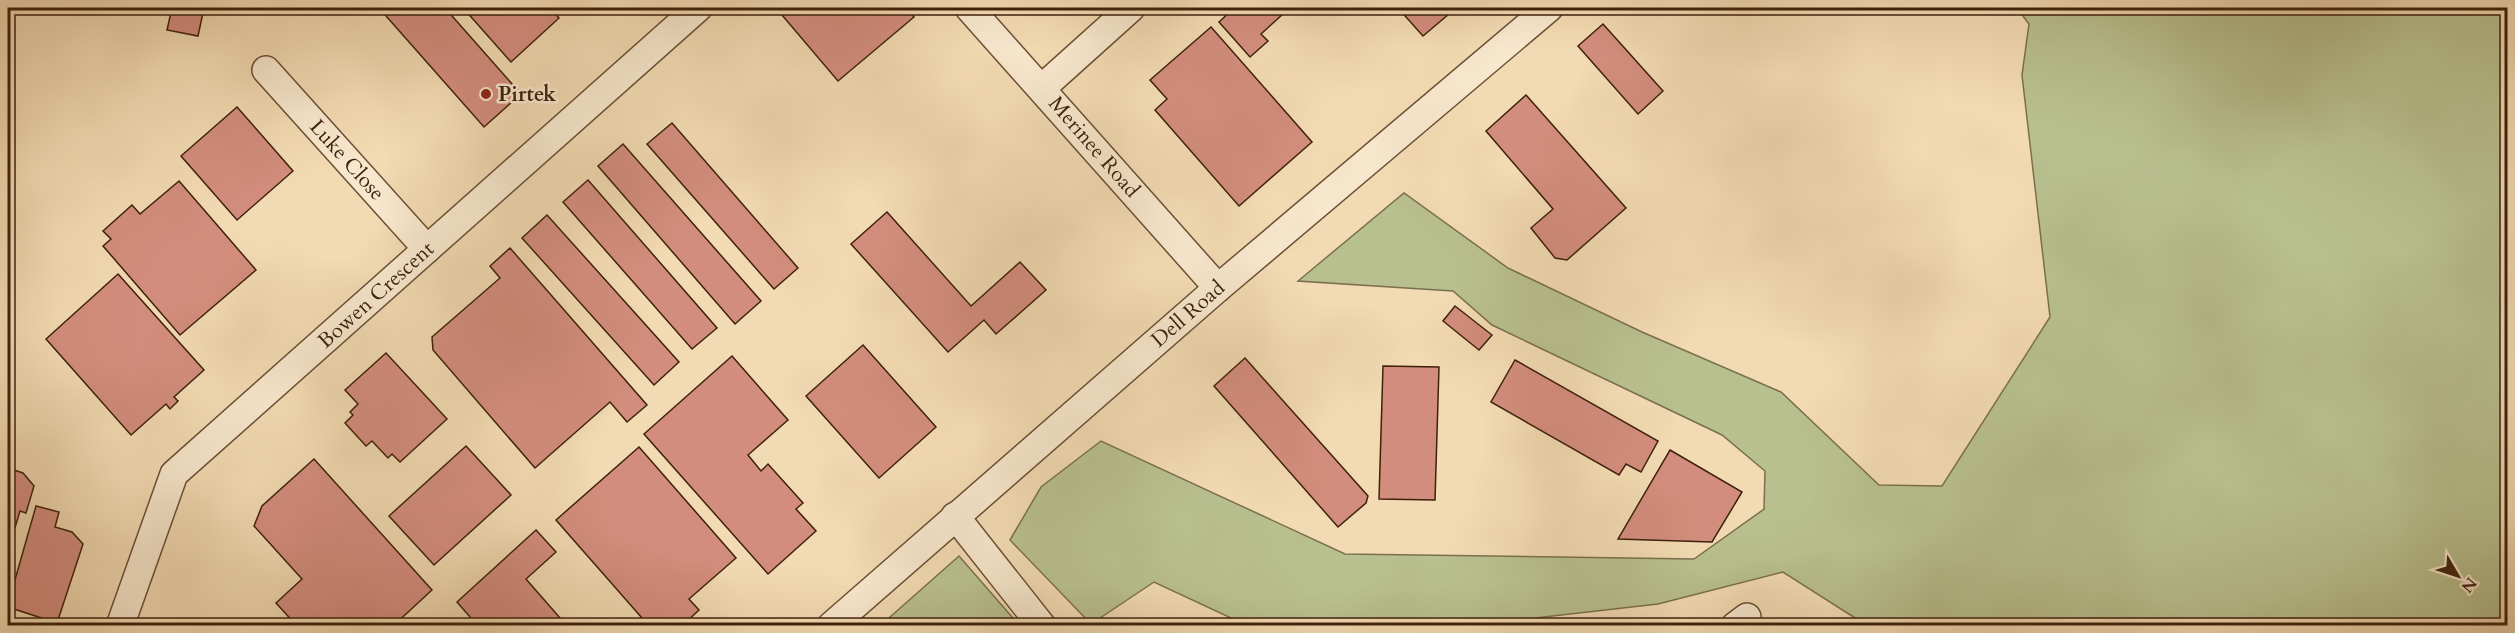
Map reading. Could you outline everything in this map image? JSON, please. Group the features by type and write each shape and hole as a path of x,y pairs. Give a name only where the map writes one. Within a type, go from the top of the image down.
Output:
{"street":[{"name":"Bowen Crescent","path":"120,626 174,474 698,8"},
{"name":"Merinee Road","path":"969,8 1218,288"},
{"path":"1041,88 1131,8"},
{"name":"Dell Road","path":"831,626 1218,288 1549,8"},
{"name":"Luke Close","path":"266,70 427,249"},
{"path":"955,516 1042,626"}],"green space":[{"path":"2017,8 2507,8 2507,625 1866,625 1783,572 1658,604 1465,626 1246,625 1154,582 1091,624 1010,540 1041,487 1101,441 1345,554 1694,559 1764,509 1765,471 1722,435 1492,325 1453,291 1298,281 1404,193 1508,268 1642,332 1781,392 1879,485 1942,486 2050,317 2022,75 2029,24"},
{"path":"959,556 1019,625 881,625"}],"building":[{"path":"172,8 204,8 198,36 167,30"},
{"path":"379,8 445,8 521,94 484,127"},
{"path":"491,8 498,15 507,8 550,8 559,18 511,62 464,9"},
{"path":"776,8 906,8 914,17 838,81"},
{"path":"1234,8 1277,8 1283,14 1261,34 1268,41 1250,57 1219,22"},
{"path":"1398,8 1456,8 1423,36"},
{"path":"1603,24 1663,91 1638,114 1578,46"},
{"path":"1211,27 1312,142 1239,206 1155,110 1167,99 1150,80"},
{"path":"1526,95 1626,208 1567,260 1555,258 1531,228 1553,209 1486,131"},
{"path":"237,107 293,171 237,220 181,156"},
{"path":"672,123 798,268 774,289 647,144"},
{"path":"623,144 761,301 735,324 598,166"},
{"path":"588,180 717,328 692,349 563,202"},
{"path":"179,181 256,270 180,335 103,246 111,239 103,231 132,205 140,214"},
{"path":"887,212 971,306 1020,262 1046,290 996,334 984,320 948,352 851,244"},
{"path":"547,215 679,362 654,385 522,238"},
{"path":"510,248 647,405 627,422 610,402 535,468 433,350 432,337 500,278 490,266"},
{"path":"118,274 204,370 174,397 178,401 170,409 166,404 131,435 46,339"},
{"path":"1455,306 1492,335 1479,350 1443,321"},
{"path":"863,345 936,427 879,478 806,396"},
{"path":"386,353 447,419 400,462 392,454 388,458 372,441 366,446 345,423 353,415 350,412 358,404 345,390"},
{"path":"732,356 788,420 748,455 761,471 768,464 803,503 796,509 816,531 768,574 644,434"},
{"path":"1245,358 1368,496 1366,503 1338,527 1214,386"},
{"path":"1515,360 1658,441 1641,472 1626,464 1619,475 1491,402"},
{"path":"1383,366 1439,367 1435,500 1379,499"},
{"path":"466,446 511,495 434,565 389,516"},
{"path":"639,447 736,558 689,599 699,610 682,626 649,626 556,520"},
{"path":"1670,450 1742,492 1712,542 1618,539"},
{"path":"314,459 432,590 393,626 297,626 276,603 302,579 254,526 262,506"},
{"path":"8,468 23,473 34,486 26,513 20,511 8,551"},
{"path":"36,506 59,512 55,527 72,532 83,544 57,623 14,609 9,601"},
{"path":"536,530 556,552 526,579 567,626 478,626 457,602"},
{"path":"1772,619 1779,626 1765,626"}],"place":[{"name":"Pirtek","path":"486,94"}]}
